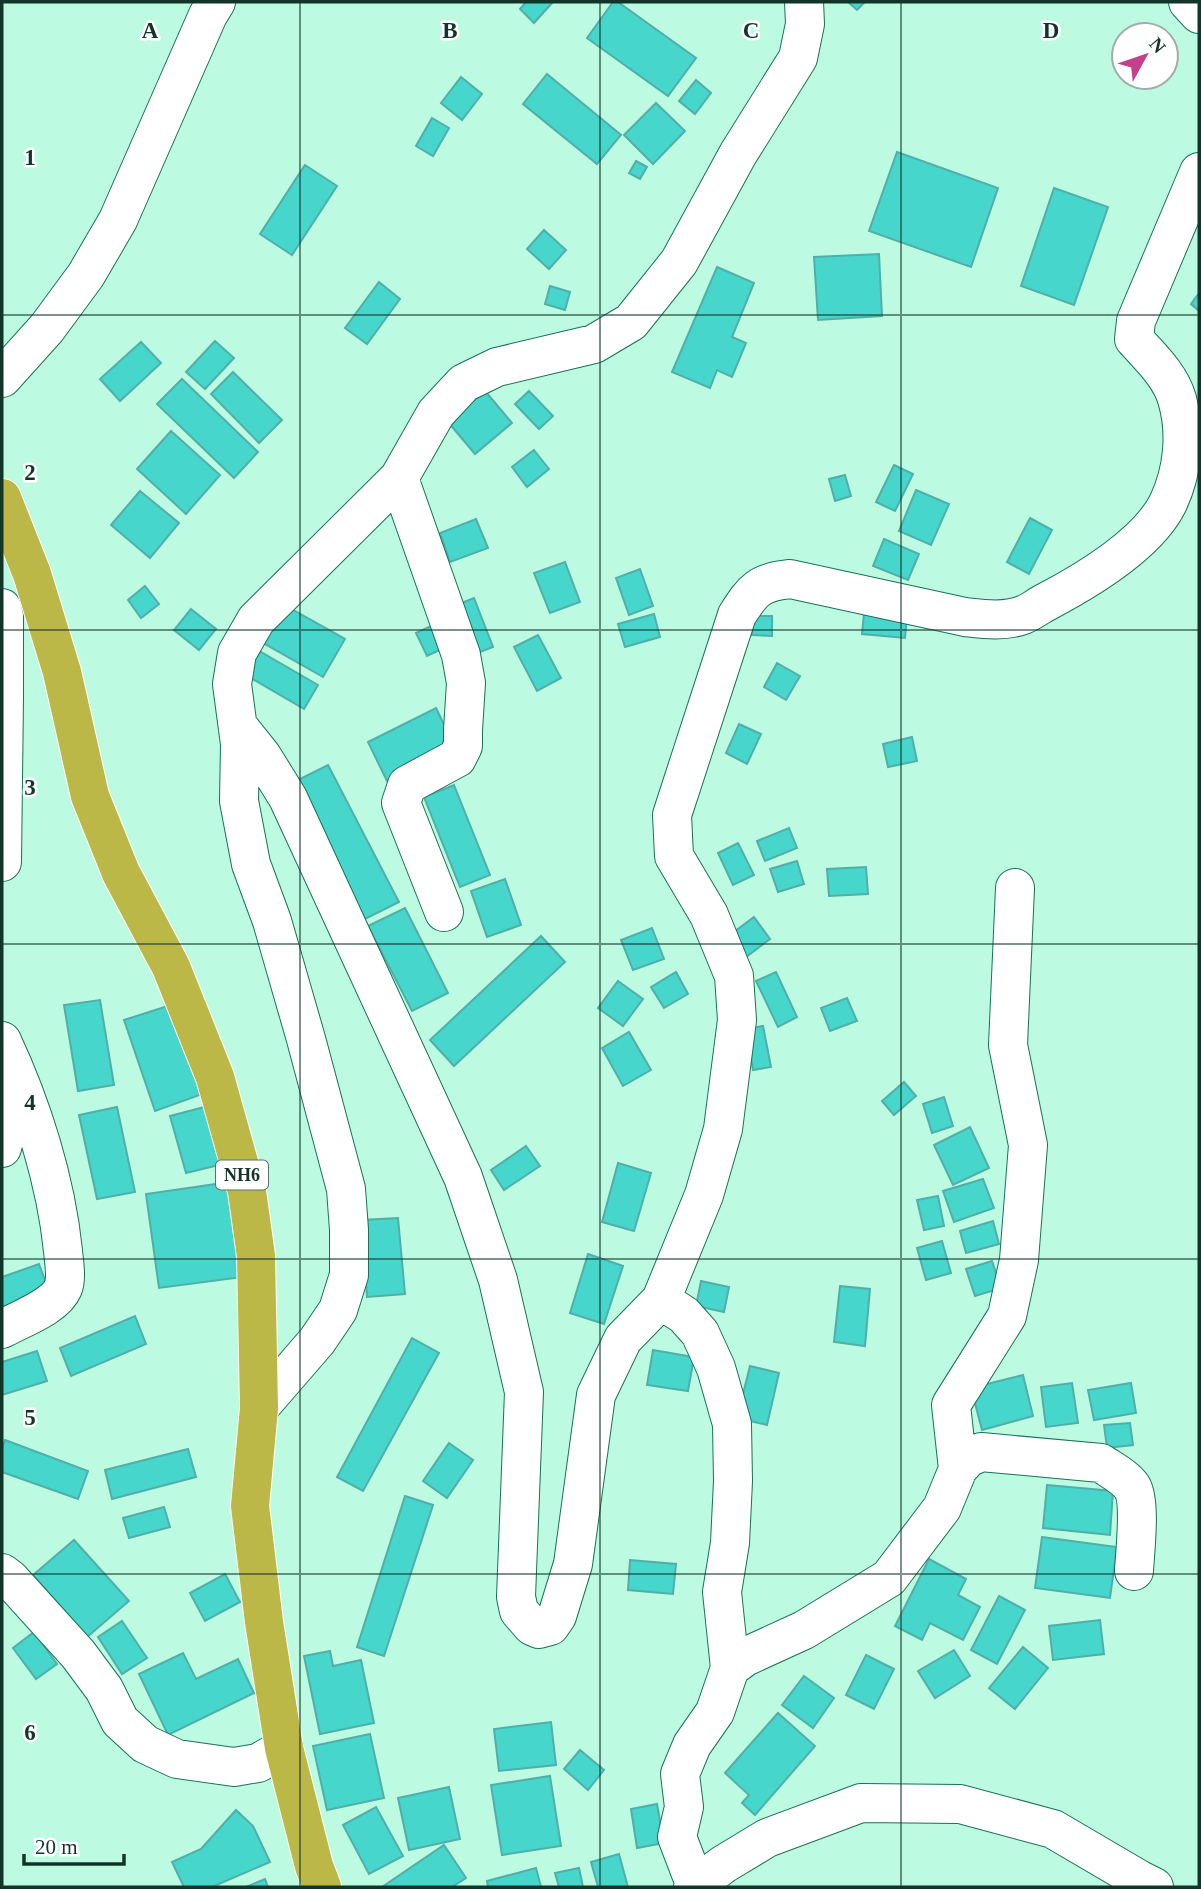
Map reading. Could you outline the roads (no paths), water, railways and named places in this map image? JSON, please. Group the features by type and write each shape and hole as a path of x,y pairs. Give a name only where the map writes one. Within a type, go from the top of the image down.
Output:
{"highway":[{"name":"NH6","path":"2,498 32,574 59,660 90,796 121,873 171,967 215,1077 247,1191 256,1256 258,1408 250,1506 264,1622 284,1748 314,1866 322,1887"}],"street":[{"path":"2,378 47,328 86,275 118,220 216,2"},
{"path":"258,1408 317,1341 338,1310 349,1275 349,1230 346,1189 333,1139 272,921 251,864 239,801 240,744 232,684 237,653 257,620 399,478 436,413 464,383 497,367 594,344 631,322 679,262 738,154 798,58 805,24 804,2"},
{"path":"1188,2 1199,15"},
{"path":"238,726 262,756 300,822 463,1177 498,1280 524,1392 516,1597 519,1611 532,1626 539,1629 550,1626 573,1564 596,1395 623,1339 661,1300 704,1195 723,1129 737,1020 734,976 709,915 674,856 672,815 737,615 751,593 771,581 790,579 965,617 993,619 1021,616 1079,585 1141,539 1167,505 1178,479 1182,452 1177,397 1165,373 1134,339 1136,321 1199,172"},
{"path":"399,478 461,655 466,683 464,747 457,758 407,785 401,803 444,912"},
{"path":"2,608 5,697 2,862"},
{"path":"958,1469 951,1405 1007,1316 1019,1260 1028,1145 1008,1045 1015,888"},
{"path":"2,1041 18,1075 49,1174 60,1219 64,1267 64,1287 53,1302 2,1329"},
{"path":"2,1069 7,1129 2,1148"},
{"path":"661,1300 684,1315 700,1334 716,1368 732,1424 730,1543 722,1592 730,1668 715,1712 692,1745 680,1774 684,1807 677,1837 694,1886 767,1838 861,1803 960,1804 1053,1829 1154,1887"},
{"path":"730,1668 745,1657 804,1630 888,1578 942,1508 958,1469 968,1458 981,1452 1101,1463 1117,1474 1132,1488 1137,1503 1134,1571"},
{"path":"2,1573 10,1578 78,1654 104,1689 120,1721 145,1744 177,1759 234,1767 258,1763 284,1748"}]}
